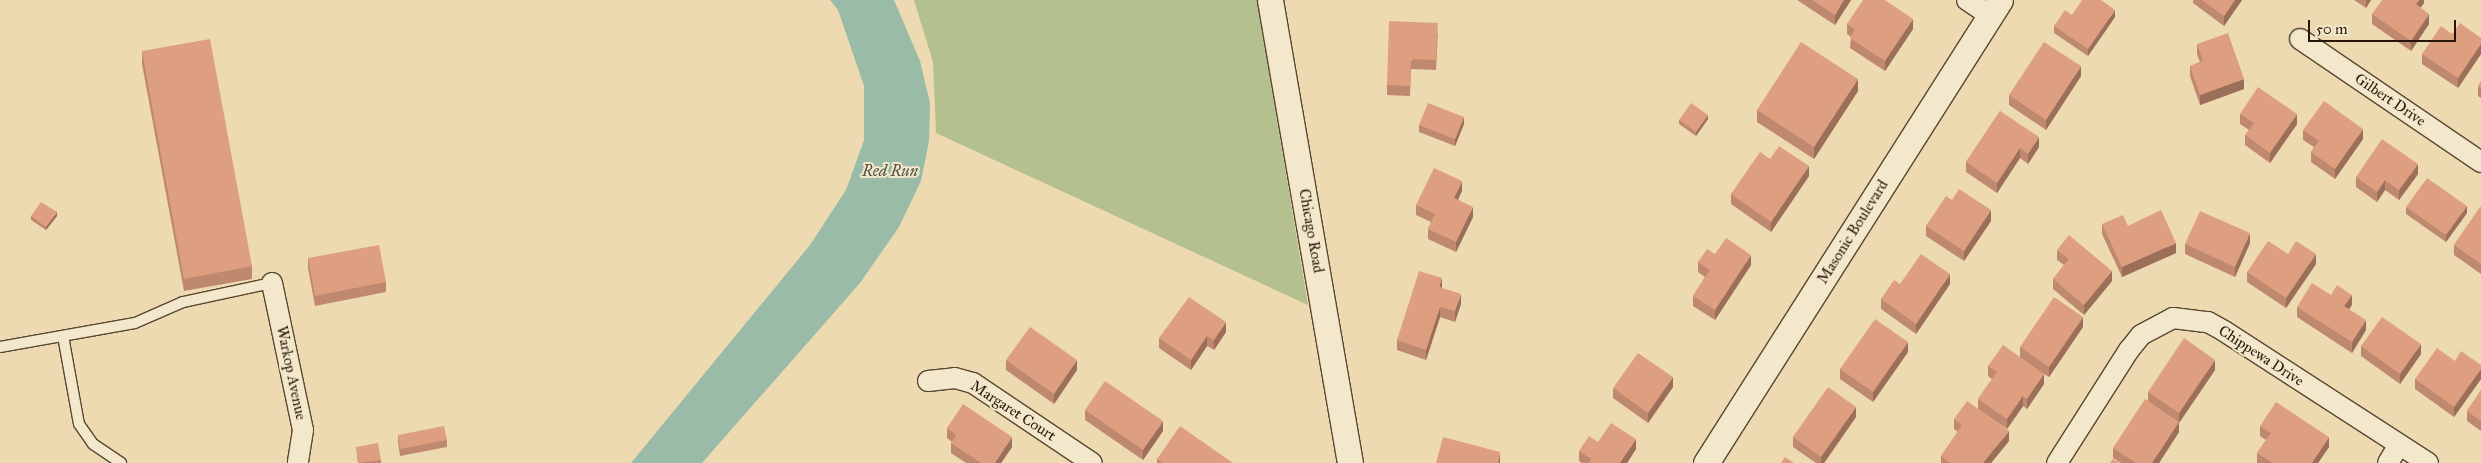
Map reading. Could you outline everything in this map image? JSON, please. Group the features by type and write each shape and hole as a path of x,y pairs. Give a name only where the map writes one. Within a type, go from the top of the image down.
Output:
{"street":[{"name":"Chicago Road","path":"1270,0 1350,463"},
{"path":"1967,0 1996,8"},
{"name":"Masonic Boulevard","path":"1706,463 1996,8"},
{"name":"Gilbert Drive","path":"2300,38 2481,162"},
{"name":"Warkop Avenue","path":"272,283 303,430 298,463"},
{"name":"Chippewa Drive","path":"2057,463 2135,343 2173,318 2208,322 2224,331 2428,463"},
{"name":"Margaret Court","path":"928,381 955,378 973,383 1092,463"},
{"path":"2388,463 2399,445"}],"lane":[{"path":"0,347 135,323 183,302 272,283"},
{"path":"63,336 79,424 93,444 121,463"}],"shaded area":[{"path":"914,0 1257,0 1308,305 936,133 933,62"}],"water":[{"name":"Red Run","path":"830,0 894,0 920,61 930,103 929,141 921,181 899,227 860,283 702,463 631,463 810,245 846,190 864,140 864,86 838,10"}],"building":[{"path":"1812,0 1844,0 1835,15"},
{"path":"1863,0 1885,0 1913,19 1885,61 1850,38 1855,30 1847,24"},
{"path":"2082,0 2101,0 2115,10 2088,49 2054,26 2065,10 2072,15"},
{"path":"2202,0 2235,0 2224,16"},
{"path":"2382,0 2419,0 2416,4 2429,14 2411,41 2372,14"},
{"path":"1389,21 1438,23 1436,60 1411,59 1410,86 1387,85"},
{"path":"2460,23 2481,38 2481,44 2458,78 2422,54 2441,26 2452,34"},
{"path":"2228,33 2244,79 2200,95 2190,66 2203,61 2197,44"},
{"path":"210,39 252,266 184,279 142,51"},
{"path":"1801,42 1858,79 1814,147 1757,110"},
{"path":"2044,42 2081,66 2046,120 2009,95"},
{"path":"2258,87 2297,114 2270,153 2245,135 2254,123 2240,114"},
{"path":"2324,101 2363,129 2335,169 2311,152 2319,141 2303,130"},
{"path":"1428,103 1464,117 1455,139 1419,125"},
{"path":"1691,103 1708,115 1696,132 1679,120"},
{"path":"2000,111 2039,137 2028,154 2020,148 1997,183 1966,162"},
{"path":"2382,139 2418,164 2399,190 2385,180 2377,192 2356,177"},
{"path":"1779,146 1809,166 1771,222 1731,194 1760,152 1770,159"},
{"path":"1434,168 1462,181 1454,198 1473,207 1456,242 1428,229 1435,214 1416,205"},
{"path":"2427,178 2467,206 2446,235 2406,207"},
{"path":"1959,189 1991,210 1964,251 1926,226 1946,196 1952,200"},
{"path":"41,202 57,212 46,227 31,216"},
{"path":"2481,207 2481,264 2454,245"},
{"path":"2161,210 2176,243 2122,267 2102,224 2123,215 2128,226"},
{"path":"2200,211 2250,233 2235,267 2185,244"},
{"path":"2069,235 2112,271 2084,305 2053,279 2069,259 2057,250"},
{"path":"1726,238 1751,255 1715,310 1693,296 1710,270 1698,262 1707,249 1715,254"},
{"path":"2268,241 2288,254 2296,241 2316,254 2286,298 2247,272"},
{"path":"379,245 386,282 315,296 308,258"},
{"path":"1921,254 1950,274 1916,324 1881,299 1894,280 1900,284"},
{"path":"1419,271 1442,278 1439,287 1461,294 1455,311 1440,307 1426,350 1397,340"},
{"path":"2312,283 2331,295 2337,285 2352,295 2344,306 2366,320 2352,342 2297,307"},
{"path":"1189,297 1226,322 1214,340 1207,336 1191,360 1159,338"},
{"path":"2054,297 2083,317 2049,367 2020,347"},
{"path":"2382,317 2421,344 2400,374 2361,346"},
{"path":"1875,319 1908,342 1873,392 1840,369"},
{"path":"1030,327 1077,360 1054,394 1006,360"},
{"path":"2184,338 2215,360 2179,413 2148,392"},
{"path":"2003,345 2044,374 2027,399 2023,396 2007,419 1978,399 1997,372 1988,366"},
{"path":"2437,348 2455,361 2461,351 2481,365 2481,369 2454,407 2415,379"},
{"path":"1638,353 1673,377 1648,413 1613,388"},
{"path":"1105,381 1163,421 1143,450 1085,410"},
{"path":"1828,387 1856,407 1821,457 1793,437"},
{"path":"2481,390 2481,421 2467,411"},
{"path":"2145,399 2179,422 2152,463 2136,463 2113,448"},
{"path":"1967,401 2009,431 1983,463 1950,463 1941,456 1962,425 1954,419"},
{"path":"2276,402 2329,437 2312,463 2273,463 2257,453 2271,433 2260,426"},
{"path":"963,404 1012,437 995,463 981,463 951,443 956,435 947,428"},
{"path":"1611,423 1636,439 1620,463 1589,463 1591,459 1579,451 1589,436 1598,442"},
{"path":"444,426 447,440 400,449 398,435"},
{"path":"1180,426 1233,463 1163,463 1157,459"},
{"path":"1443,437 1500,452 1498,463 1436,463"},
{"path":"378,443 381,460 358,463 356,447"},
{"path":"1785,457 1794,463 1781,463"},
{"path":"2113,459 2120,463 2110,463"}]}
